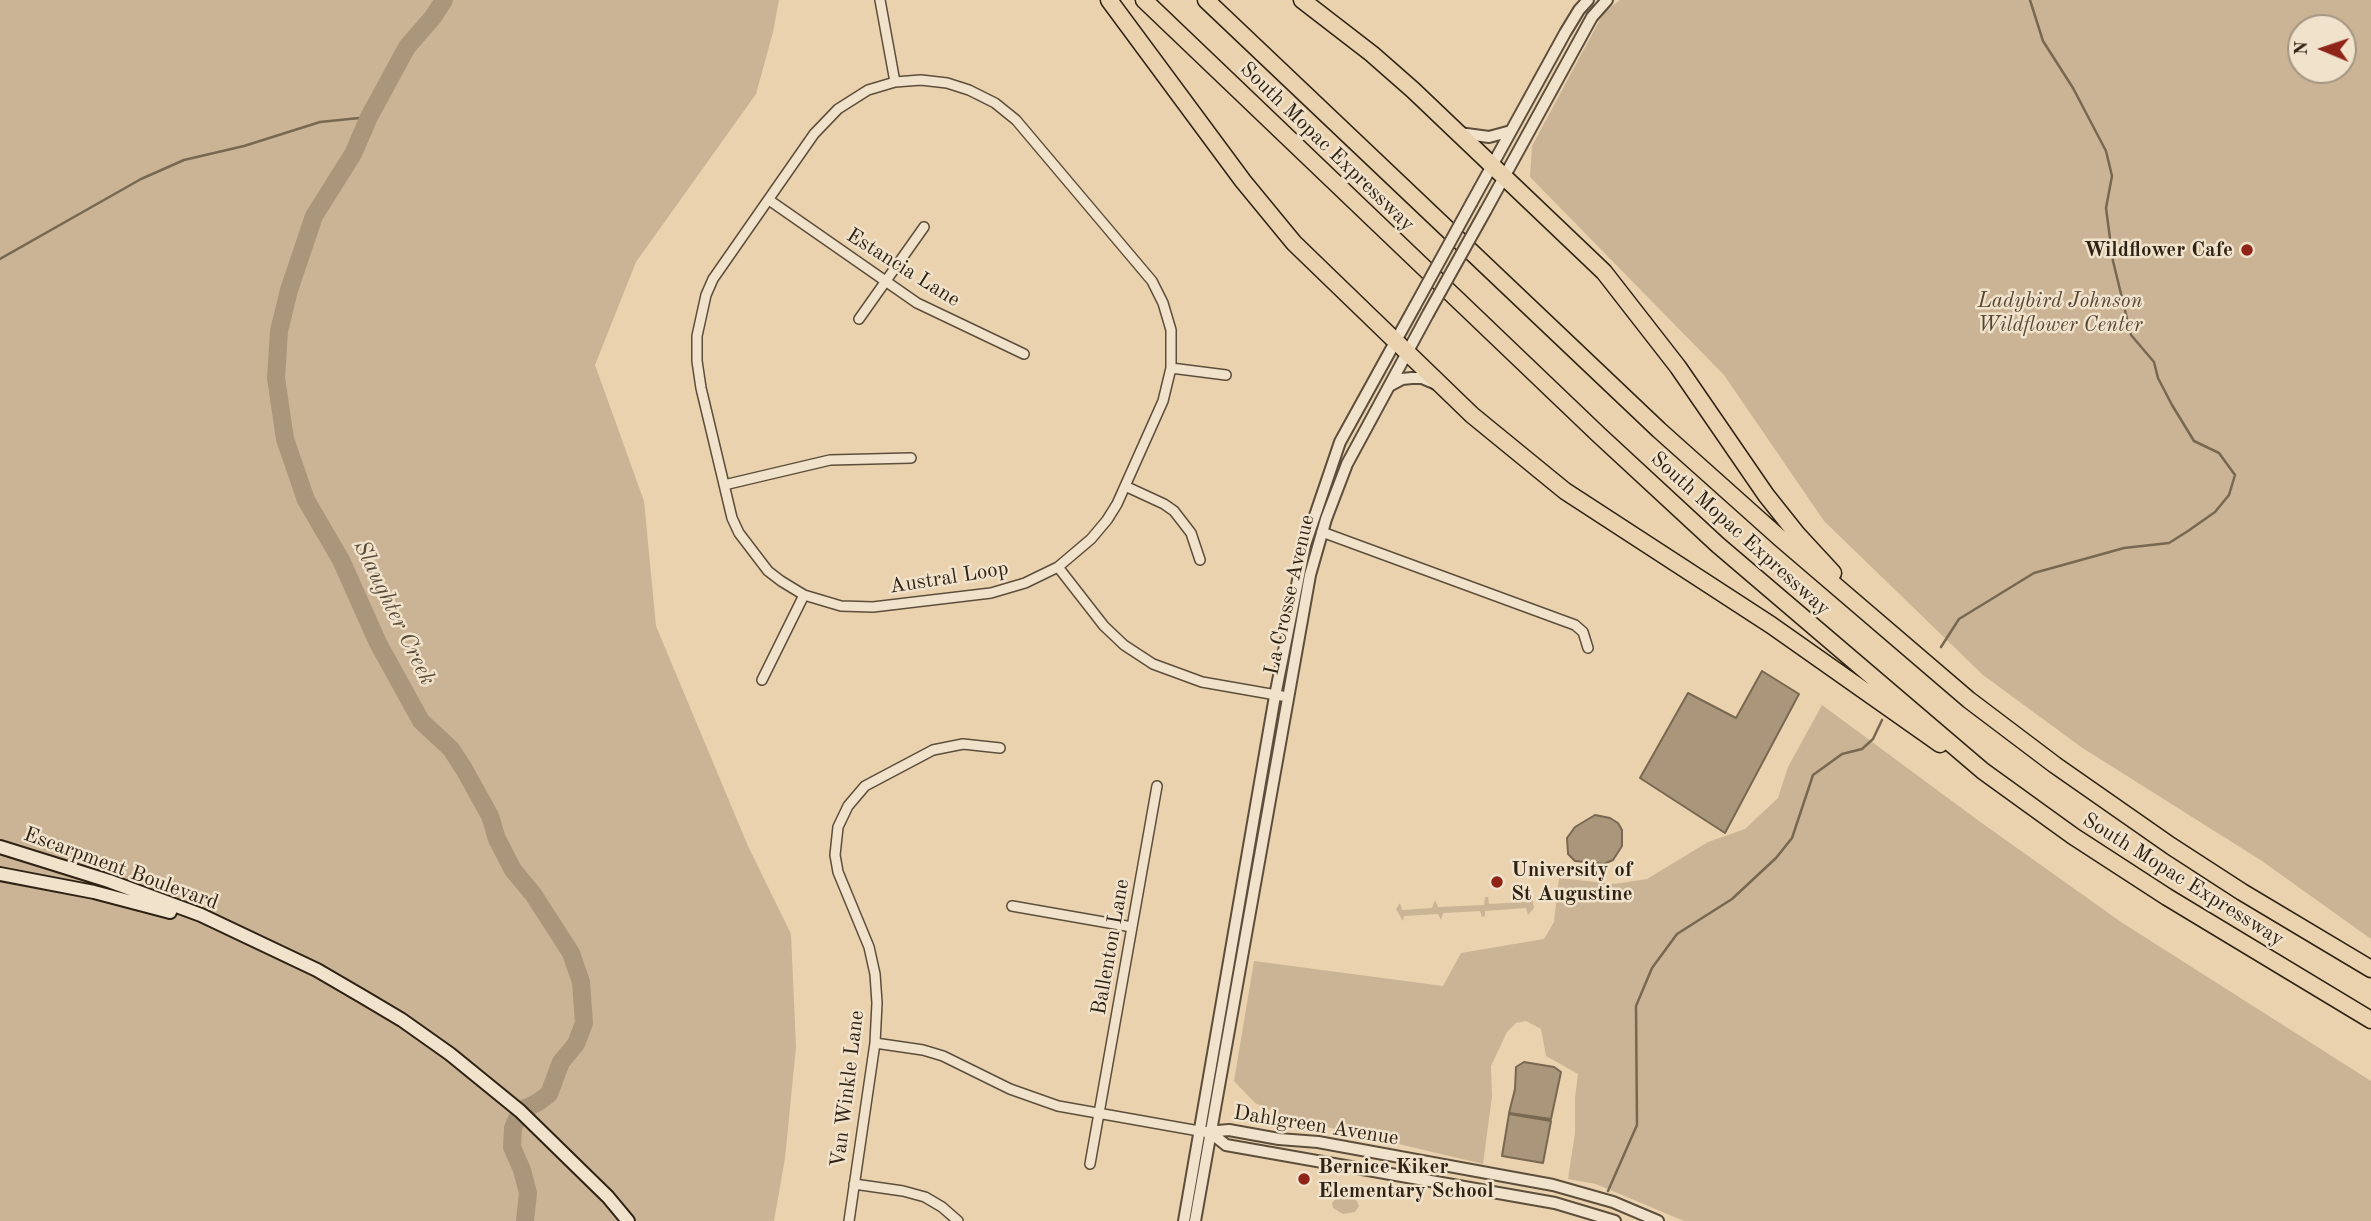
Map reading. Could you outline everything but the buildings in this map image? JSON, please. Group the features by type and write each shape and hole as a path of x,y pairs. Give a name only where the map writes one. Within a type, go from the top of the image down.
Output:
{"highway":[{"path":"1109,0 1243,181 1294,243 1472,415 1565,491 1771,625 1929,737 1983,771"},
{"name":"South Mopac Expressway","path":"1144,0 1598,434 1699,527 1983,771 2188,911 2371,1020"},
{"name":"South Mopac Expressway","path":"1206,0 1659,430 1771,531 1969,700 2076,780 2242,892 2371,969"},
{"path":"1302,0 1372,54 1604,272 1678,367 1766,495 1797,534 1877,622"}],"main road":[{"name":"Escarpment Boulevard","path":"0,847 156,898 201,915 229,930"},
{"name":"Escarpment Boulevard","path":"0,874 146,904 229,930 277,950 356,993 402,1020 469,1068 554,1142 628,1221"}],"street":[{"path":"880,0 895,82"},
{"path":"1498,172 1511,131 1565,33 1588,0"},
{"name":"La Crosse Avenue","path":"1281,696 1322,532 1347,464 1389,386 1415,306 1472,202 1498,172 1592,17 1607,0"},
{"name":"Austral Loop","path":"921,80 959,86 995,103 1016,120 1152,281 1163,303 1171,330 1171,368 1163,401 1107,520 1078,551 1058,566 1008,589 873,607 841,606 804,595 768,571 748,547 732,517 696,361 697,336 706,295 713,279 769,200 814,134 838,109 868,90 895,82 921,80"},
{"path":"1457,133 1489,137 1511,131"},
{"name":"La Crosse Avenue","path":"1184,1221 1205,1132 1281,696 1296,583 1313,516 1340,442 1402,345 1428,314 1486,210 1498,172"},
{"name":"Estancia Lane","path":"769,200 926,308 1024,354"},
{"path":"859,319 924,227"},
{"path":"1171,368 1226,375"},
{"path":"1389,386 1402,379 1422,378 1446,389"},
{"path":"724,485 830,460 911,458"},
{"path":"1125,486 1174,511 1191,533 1200,560"},
{"path":"1322,532 1574,625 1583,632 1588,648"},
{"path":"1058,566 1104,626 1124,645 1153,664 1202,682 1281,696"},
{"path":"762,680 804,595"},
{"name":"Van Winkle Lane","path":"849,1221 874,1044 877,1003 872,961 861,924 836,864 836,835 842,817 865,786 933,750 963,744 1000,748"},
{"name":"Ballenton Lane","path":"1090,1164 1157,786"},
{"path":"1012,906 1132,927"},
{"name":"Dahlgreen Avenue","path":"874,1044 923,1050 943,1056 1024,1095 1066,1108 1205,1132 1229,1130 1279,1139 1318,1142 1553,1185 1613,1202 1658,1221"},
{"name":"La Crosse Avenue","path":"1195,1221 1205,1132"},
{"name":"Dahlgreen Avenue","path":"1205,1132 1226,1145 1555,1203 1615,1221"},
{"path":"854,1184 903,1191 925,1198 942,1207 958,1221"}],"green space":[{"path":"0,0 779,0 756,94 636,262 595,365 644,501 656,626 748,846 791,934 796,1047 785,1158 774,1221 0,1221"},
{"name":"Ladybird Johnson Wildflower Center","path":"1620,0 2371,0 2371,939 2262,861 2081,747 1983,675 1824,521 1724,375 1530,177 1532,146 1604,12"},
{"path":"1822,705 2121,922 2371,1081 2371,1221 1684,1221 1596,1184 1568,1179 1575,1133 1578,1074 1546,1056 1541,1029 1526,1021 1516,1023 1507,1032 1491,1066 1492,1096 1483,1164 1285,1117 1255,1103 1234,1081 1254,961 1443,986 1461,953 1544,939 1554,922 1559,878 1614,884 1647,879 1708,842 1745,829 1778,798 1788,767"},
{"path":"1527,895 1532,897 1534,908 1528,915 1526,908 1485,911 1485,916 1482,917 1480,911 1443,913 1441,920 1438,914 1404,916 1403,921 1396,909 1400,903 1402,910 1432,908 1435,900 1438,907 1484,905 1485,897 1488,897 1489,904 1527,902"},
{"path":"1347,1194 1357,1201 1359,1206 1355,1212 1343,1214 1333,1208 1332,1203 1337,1197"}],"shaded area":[{"path":"1762,671 1799,694 1725,833 1640,778 1688,693 1736,718"},
{"path":"1595,815 1618,823 1622,830 1622,846 1613,860 1604,864 1575,861 1568,854 1567,838 1575,827"},
{"path":"1524,1062 1554,1067 1561,1072 1551,1119 1509,1113 1515,1089 1516,1067"},
{"path":"1509,1114 1551,1121 1543,1163 1502,1156"}],"waterway":[{"name":"Slaughter Creek","path":"444,0 407,47 369,117 353,154 314,216 289,290 279,331 276,378 285,439 306,500 341,560 378,643 421,721 451,749 464,769 490,816 497,839 513,870 533,894 571,953 581,982 584,1023 576,1044 561,1062 549,1094 521,1110 513,1128 512,1147 528,1193 525,1221"},
{"path":"1941,647 1959,619 2034,573 2124,548 2169,543 2215,512 2229,495 2235,475 2219,453 2194,441 2158,378 2154,362 2131,335 2113,261 2106,208 2112,176 2106,151 2073,88 2043,41 2030,0"},
{"path":"0,259 141,179 184,160 244,146 320,122 369,117"},
{"path":"1608,1191 1637,1125 1636,1006 1652,968 1677,934 1732,899 1776,858 1792,838 1813,775 1842,754 1862,749 1873,739 1882,720"}],"place":[{"name":"Wildflower Cafe","path":"2247,250"},
{"name":"University of St Augustine","path":"1497,882"},
{"name":"Bernice Kiker Elementary School","path":"1304,1179"}]}
